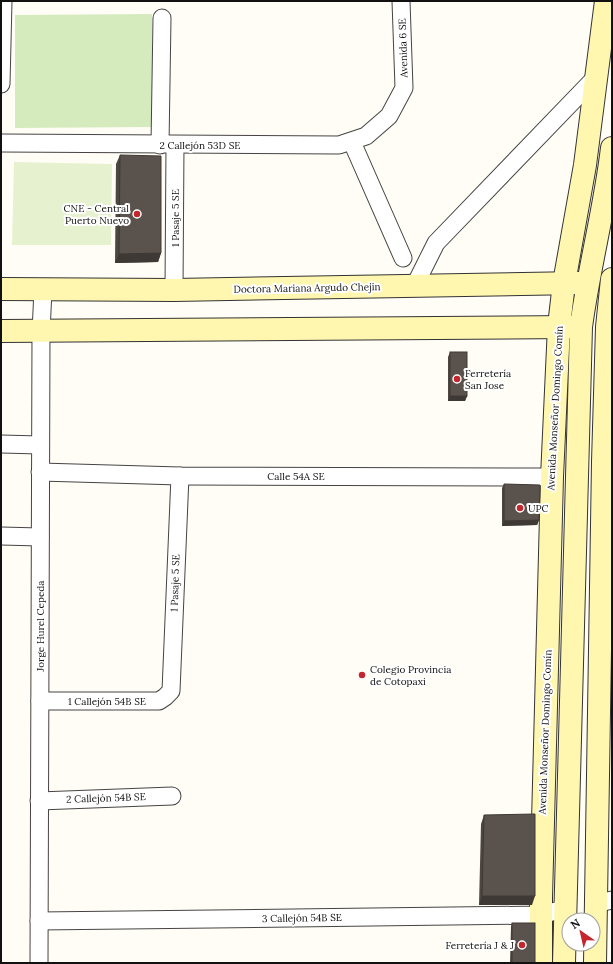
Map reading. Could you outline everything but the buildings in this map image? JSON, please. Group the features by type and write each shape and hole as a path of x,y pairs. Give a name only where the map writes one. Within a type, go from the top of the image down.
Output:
{"main road":[{"name":"Avenida Monseñor Domingo Comín","path":"541,963 540,915 552,477 559,326 564,283 585,165 606,1"},
{"path":"564,963 564,909 581,327 587,282 610,169 612,148"},
{"name":"Doctora Mariana Argudo Chejin","path":"1,290 174,290 612,282"},
{"path":"594,963 603,902 609,327 612,282"},
{"path":"1,331 41,332 559,326 609,327"}],"street":[{"path":"1,84 3,1"},
{"name":"Avenida 6 SE","path":"389,116 404,88 401,1"},
{"name":"1 Pasaje 5 SE","path":"162,18 174,290"},
{"path":"414,286 436,243 595,78"},
{"name":"2 Callejón 53D SE","path":"1,143 339,146 366,136 389,116"},
{"path":"352,142 403,258"},
{"name":"Jorge Hurel Cepeda","path":"38,963 40,445 43,290"},
{"path":"1,444 40,445"},
{"name":"Calle 54A SE","path":"40,472 180,476 552,477"},
{"name":"1 Pasaje 5 SE","path":"171,691 180,476"},
{"path":"1,536 40,537"},
{"name":"1 Callejón 54B SE","path":"40,701 159,700 166,697 171,691"},
{"name":"2 Callejón 54B SE","path":"39,801 172,796"},
{"name":"3 Callejón 54B SE","path":"39,921 540,915 564,909"}],"green space":[{"path":"152,14 152,127 15,128 15,15"},
{"path":"14,162 112,164 111,245 12,245"}],"place":[{"name":"CNE - Central Puerto Nuevo","path":"137,214"},
{"name":"Ferretería San Jose","path":"457,379"},
{"name":"UPC","path":"520,508"},
{"name":"Colegio Provincia de Cotopaxi","path":"362,675"},
{"name":"Ferretería J & J","path":"522,945"}]}
